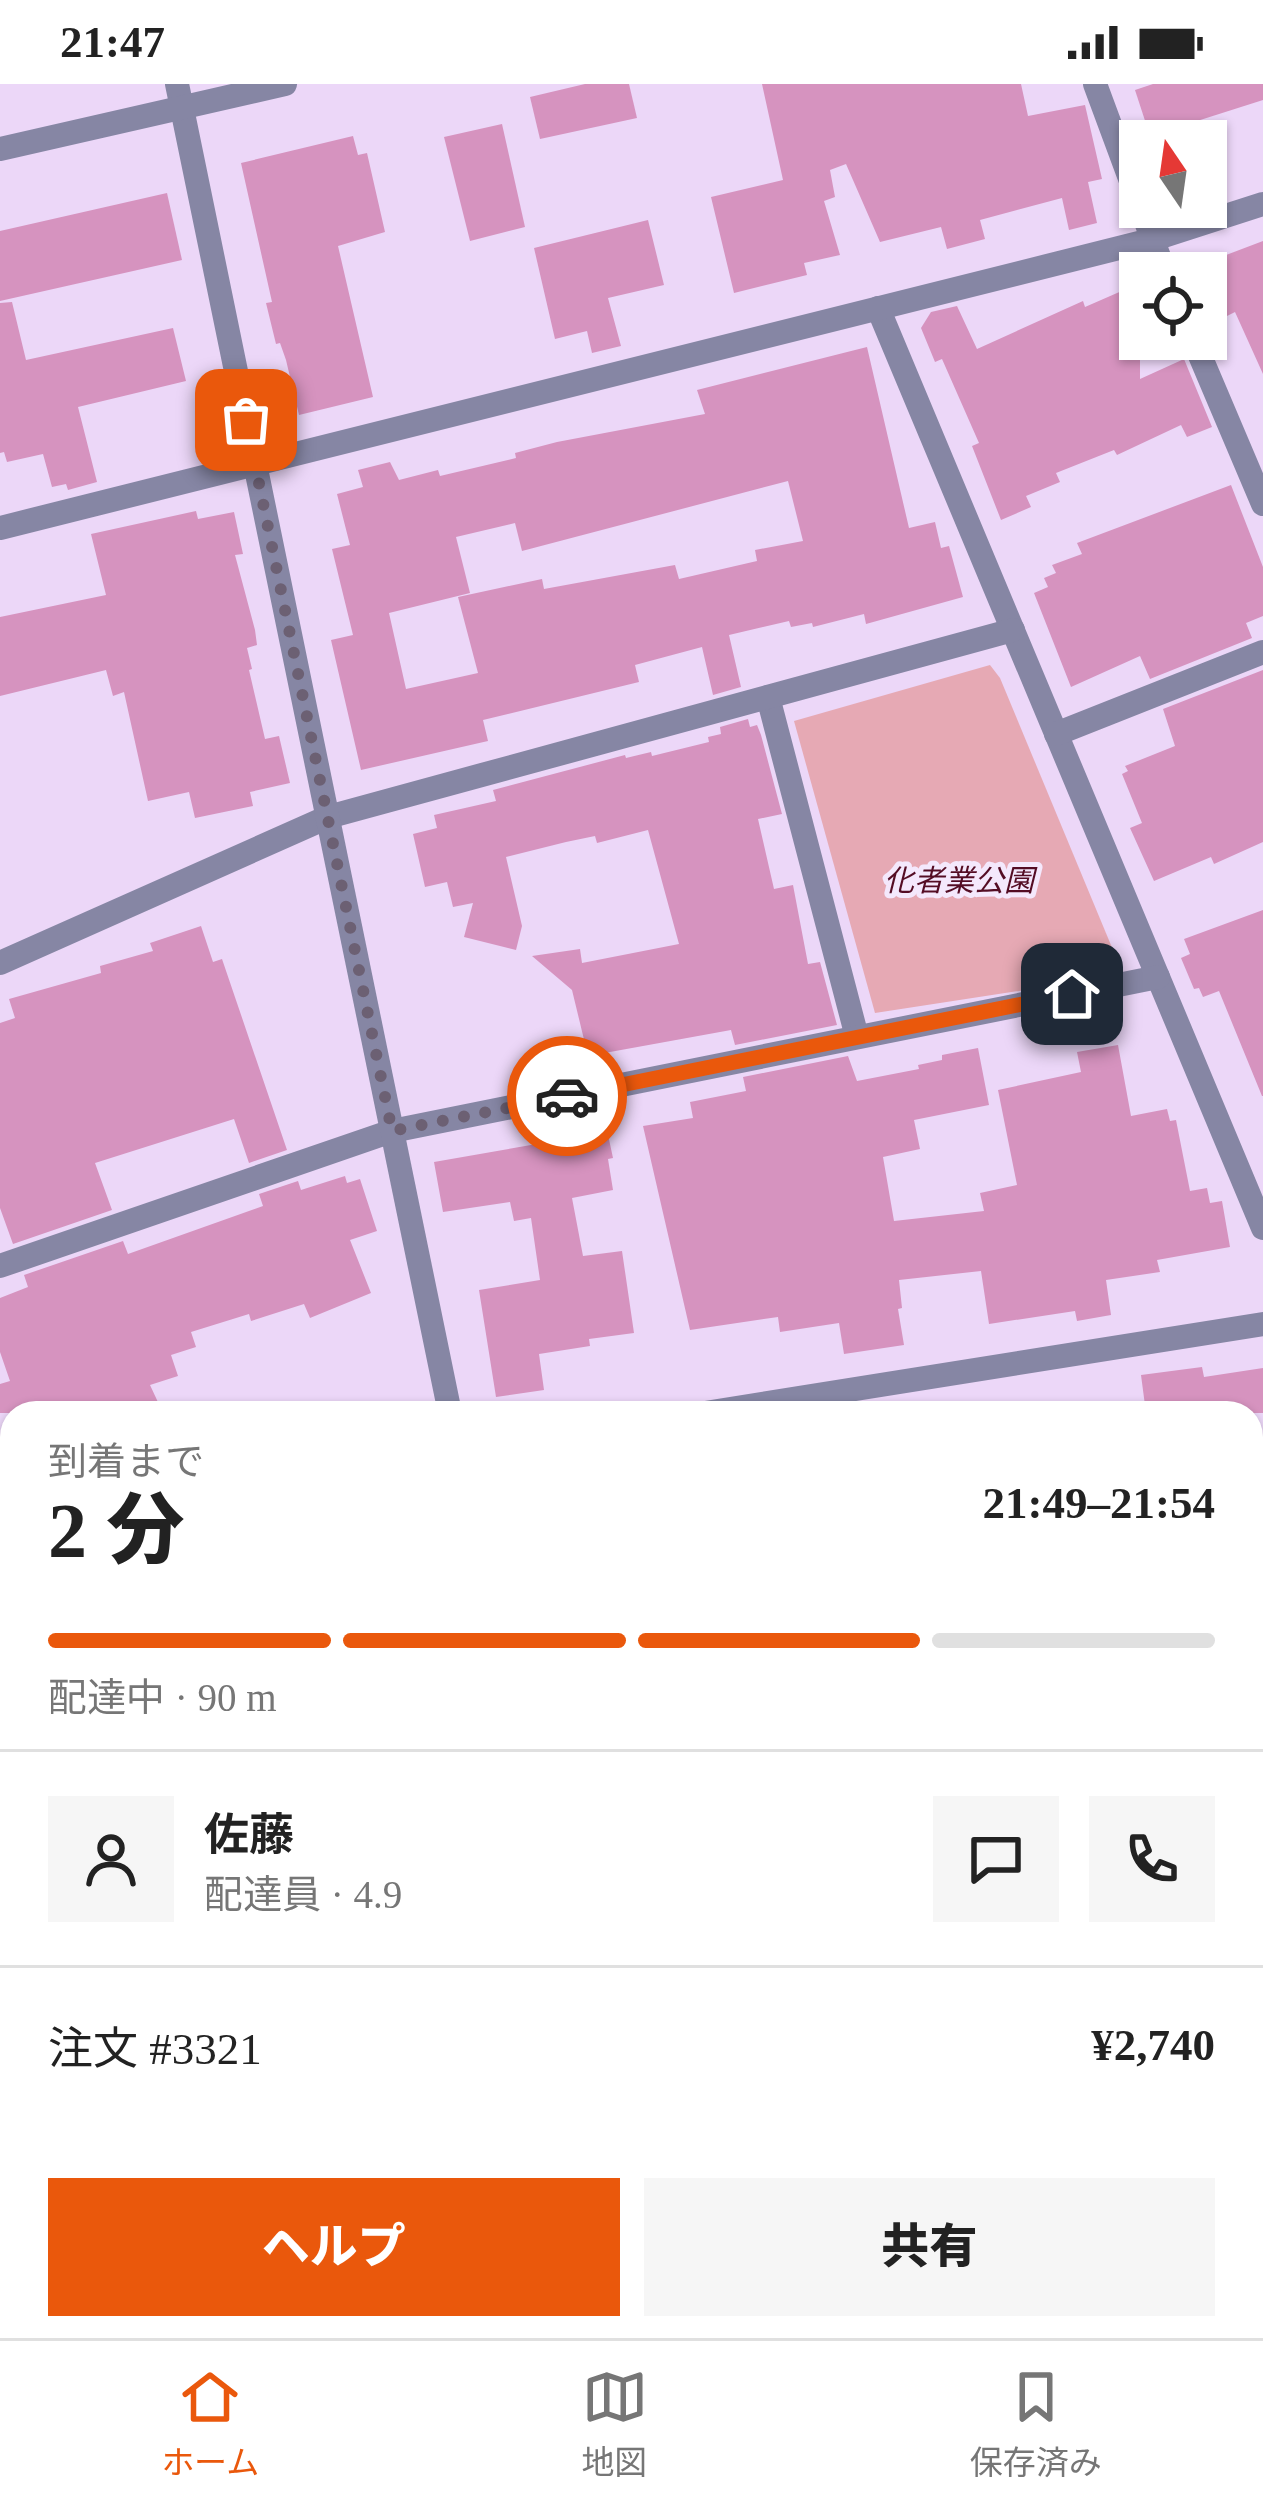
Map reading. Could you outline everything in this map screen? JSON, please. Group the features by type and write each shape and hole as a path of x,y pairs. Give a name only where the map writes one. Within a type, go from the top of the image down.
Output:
{"street":[{"path":"0,148 180,95 284,84"},
{"path":"1095,84 1156,252"},
{"path":"180,95 448,1401"},
{"path":"0,528 1151,240 1263,204"},
{"path":"878,308 1263,1228"},
{"path":"1202,360 1263,504"},
{"path":"0,963 328,817 1013,630"},
{"path":"1056,734 1263,652"},
{"path":"768,697 856,1037"},
{"path":"0,1266 392,1131 1158,977"},
{"path":"780,1401 1263,1324"}],"green space":[{"name":"化者業公園","path":"990,665 1000,678 1118,962 1110,977 875,1013 794,721"}],"building":[{"path":"585,84 629,84 637,118 540,139 530,97"},
{"path":"762,84 1021,84 1028,116 1085,105 1102,179 1088,182 1097,223 1069,230 1062,198 980,220 985,239 947,249 941,227 880,242 846,164 830,170 835,197 824,201 840,255 804,263 807,275 734,293 711,197 783,180"},
{"path":"1153,84 1263,84 1263,100 1200,120 1145,120 1135,90"},
{"path":"502,124 525,227 470,241 444,137"},
{"path":"353,136 358,155 367,153 385,232 338,246 373,397 299,415 266,303 272,302 241,163"},
{"path":"167,193 182,260 0,301 0,231"},
{"path":"648,220 664,285 608,298 621,346 592,353 587,331 555,339 534,248"},
{"path":"1263,241 1263,374 1235,312 1227,316 1227,255"},
{"path":"1119,292 1119,360 1140,360 1140,379 1184,360 1212,427 1187,437 1181,425 1117,455 1114,450 1056,473 1060,482 1026,496 1031,507 1001,520 972,446 979,443 942,359 935,362 921,328 931,312 957,306 977,349 1083,301 1085,307"},
{"path":"12,302 26,360 173,328 186,381 78,407 97,482 68,490 66,484 52,487 43,454 7,462 4,452 0,453 0,303"},
{"path":"867,347 909,528 935,522 941,548 949,546 963,597 866,624 864,614 813,627 812,623 791,627 789,621 729,635 741,687 713,695 702,647 635,665 639,682 483,720 488,741 361,770 331,640 353,635 332,549 350,545 337,494 363,487 358,470 390,462 399,480 438,470 440,476 516,458 515,453 557,442 705,414 697,390","holes":["788,481 803,541 755,550 757,561 679,579 675,565 544,589 542,579 458,597 478,673 406,689 389,613 470,593 456,537 515,523 522,551"]},
{"path":"1231,485 1263,567 1263,616 1246,623 1252,638 1150,679 1140,656 1071,687 1034,593 1048,587 1044,578 1056,573 1052,565 1082,554 1077,543"},
{"path":"196,511 198,519 234,512 243,554 235,555 257,645 247,648 249,670 265,739 279,736 290,783 250,792 253,806 195,818 189,792 148,801 124,692 113,696 106,670 0,696 0,617 106,595 91,534"},
{"path":"1263,670 1263,842 1214,864 1211,857 1154,881 1130,828 1142,823 1122,774 1128,771 1125,766 1175,746 1163,709"},
{"path":"748,719 761,735 782,814 758,819 774,889 793,885 808,964 820,962 837,1025 735,1045 731,1030 588,1056 572,990 532,956 580,949 582,963 679,944 648,830 597,843 595,836 506,857 522,926 516,950 464,937 473,903 453,907 447,882 425,887 413,834 437,828 434,815 496,801 493,790 625,755 651,752 652,756 709,742 708,737 721,734 720,727"},
{"path":"1263,910 1262,1096 1219,991 1203,997 1199,988 1194,989 1181,958 1190,954 1184,939"},
{"path":"201,926 213,962 222,959 287,1150 249,1163 234,1119 95,1163 112,1210 13,1244 0,1208 0,1023 15,1018 9,999 101,973 100,966 153,951 150,943"},
{"path":"1118,1045 1131,1116 1167,1109 1170,1121 1176,1120 1190,1191 1207,1188 1210,1203 1222,1201 1230,1247 1157,1260 1160,1272 1106,1280 1111,1315 1077,1321 1075,1311 989,1324 981,1271 899,1280 904,1345 844,1354 839,1323 780,1332 778,1317 690,1330 643,1126 693,1118 690,1102 746,1091 743,1077 848,1056 857,1081 919,1069 918,1065 942,1060 942,1055 978,1048 989,1105 914,1120 920,1149 883,1157 894,1221 984,1211 980,1193 1017,1185 998,1090 1081,1072 1077,1052"},
{"path":"604,1116 613,1158 608,1159 613,1190 572,1198 583,1256 622,1251 634,1333 589,1339 590,1346 539,1354 544,1390 496,1397 479,1290 540,1280 531,1218 514,1221 510,1202 443,1212 434,1162 571,1138 568,1124"},
{"path":"345,1176 347,1183 360,1179 377,1231 350,1240 371,1293 310,1318 304,1304 251,1321 249,1314 191,1332 196,1347 171,1355 178,1376 150,1385 157,1401 0,1401 0,1384 10,1381 0,1352 0,1298 28,1287 24,1275 123,1241 128,1254 263,1206 259,1194 298,1181 301,1190"},
{"path":"1202,1367 1204,1377 1263,1368 1263,1401 1144,1401 1141,1375"}],"way so far":[{"path":"246,420 392,1131 567,1096"}],"route":[{"path":"567,1096 1072,994"}]}
